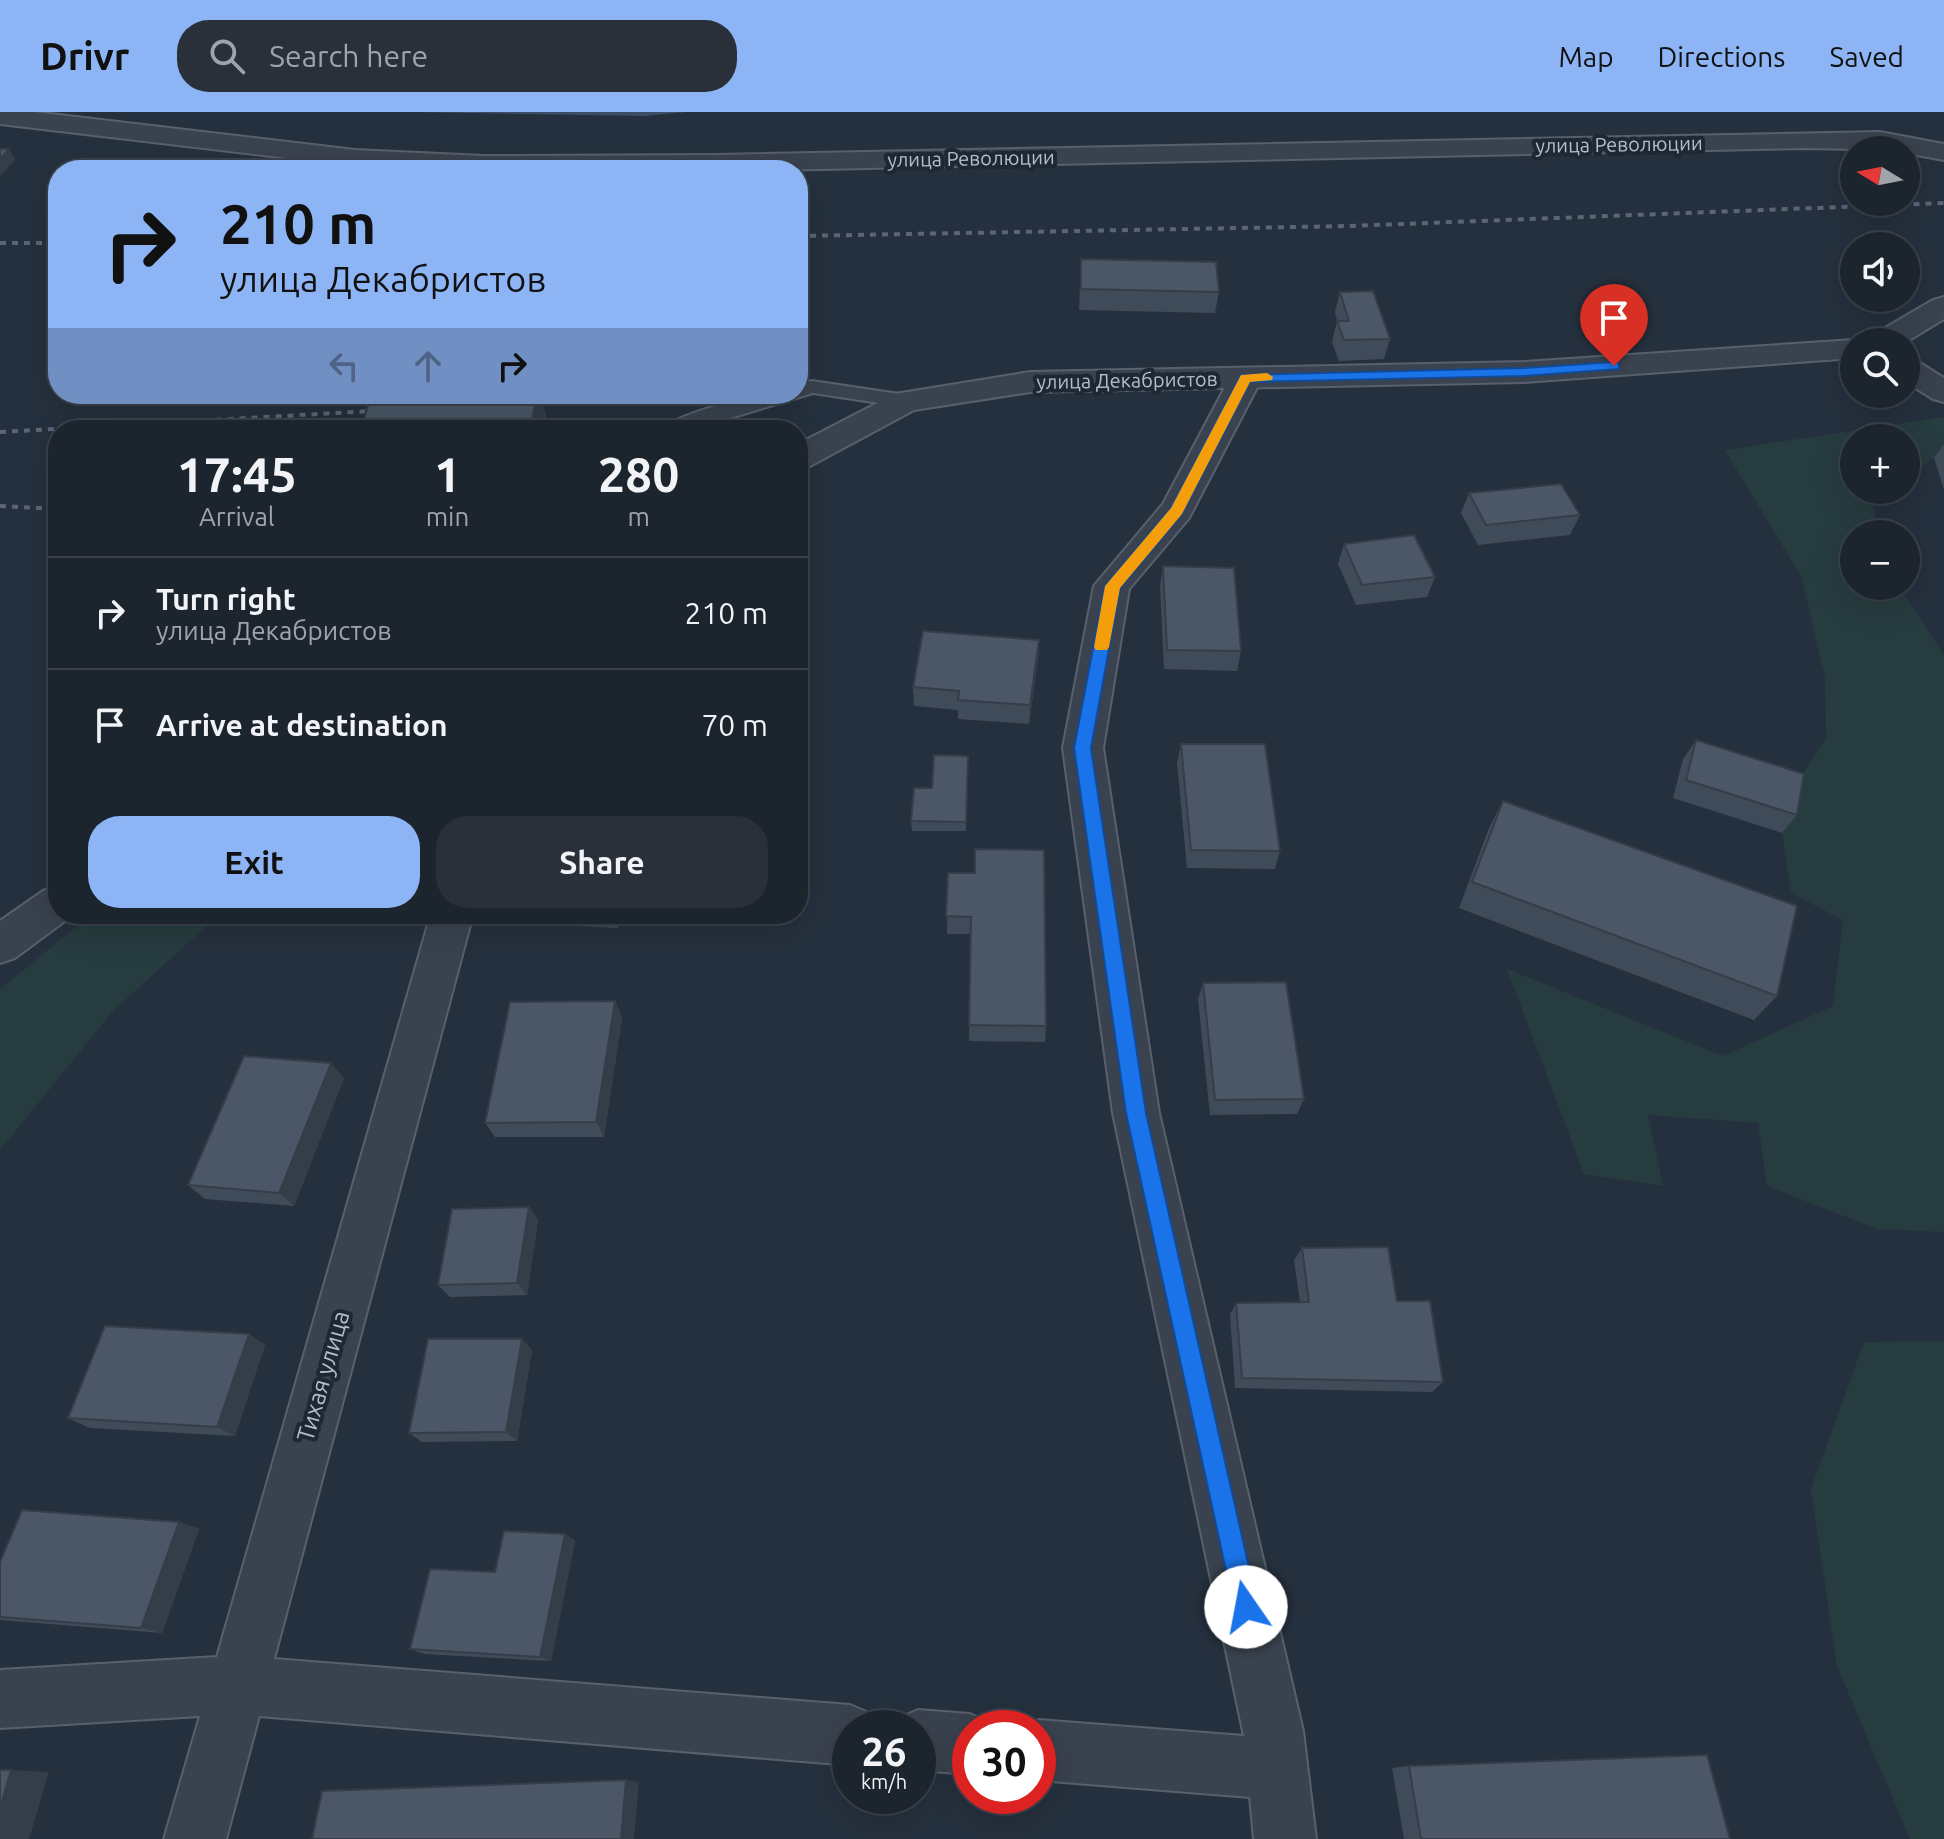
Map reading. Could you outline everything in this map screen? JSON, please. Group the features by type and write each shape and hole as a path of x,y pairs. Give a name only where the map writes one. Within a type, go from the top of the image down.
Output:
{"street":[{"name":"улица Революции","path":"0,116 340,156 412,160"},
{"name":"улица Революции","path":"808,161 1806,140 1880,140 1944,152"},
{"path":"1907,328 1944,306"},
{"name":"улица Декабристов","path":"808,453 906,401 1030,382 1524,372 1840,350"},
{"path":"1920,377 1944,392"},
{"path":"1246,378 1177,510 1112,586 1083,748 1136,1113 1273,1731 1285,1839"},
{"path":"0,945 48,910"},
{"name":"Тихая улица","path":"195,1839 449,924"},
{"path":"0,1699 236,1685 832,1734"},
{"path":"1056,1751 1277,1769"}],"lane":[{"path":"808,388 906,401"},
{"path":"698,420 758,404"}],"green space":[{"path":"1944,417 1944,459 1934,458 1920,467 1920,424 1898,424"},
{"path":"1840,433 1840,504 1874,504 1875,520 1840,520 1840,600 1908,600 1944,655 1944,1232 1877,1229 1767,1186 1758,1123 1648,1115 1663,1186 1584,1174 1507,969 1723,1056 1833,1006 1843,920 1791,893 1782,833 1790,793 1826,738 1825,678 1802,578 1725,450"},
{"path":"80,924 209,924 114,1010 0,1150 0,989"},
{"path":"1944,1341 1944,1839 1910,1839 1837,1666 1811,1489 1864,1342"}],"water":[{"path":"413,112 686,112 644,116"}],"building":[{"path":"0,149 9,149 0,159"},
{"path":"1081,259 1216,262 1219,292 1081,289"},
{"path":"1373,291 1390,339 1344,340 1337,321 1349,321 1340,292"},
{"path":"368,404 535,404 532,420 364,420"},
{"path":"1561,484 1580,515 1486,525 1469,493"},
{"path":"1414,535 1435,577 1362,585 1344,544"},
{"path":"1163,566 1234,568 1241,651 1167,650"},
{"path":"923,631 1039,640 1030,705 958,700 959,691 913,687"},
{"path":"1696,740 1804,774 1797,815 1686,780"},
{"path":"1181,744 1265,744 1280,851 1191,850"},
{"path":"934,755 968,756 966,822 911,821 914,788 932,788"},
{"path":"1503,801 1797,906 1777,996 1472,882"},
{"path":"975,849 1044,850 1046,1026 969,1025 971,917 946,916 948,873 975,873"},
{"path":"1286,982 1304,1099 1215,1100 1203,983"},
{"path":"615,1001 596,1122 485,1123 510,1002"},
{"path":"244,1056 331,1063 279,1193 188,1185"},
{"path":"529,1207 517,1283 438,1285 452,1209"},
{"path":"1388,1247 1397,1301 1430,1301 1443,1382 1242,1378 1236,1303 1309,1302 1302,1248"},
{"path":"105,1326 249,1334 217,1427 68,1418"},
{"path":"428,1339 522,1339 506,1432 409,1433"},
{"path":"22,1510 179,1522 141,1628 0,1617 0,1562"},
{"path":"504,1531 565,1534 540,1657 410,1649 430,1569 495,1572"},
{"path":"1707,1755 1730,1839 1421,1839 1409,1766"},
{"path":"0,1770 11,1770 0,1808"},
{"path":"626,1780 621,1839 312,1839 322,1791"}],"railway":[{"path":"808,236 1350,226 1944,203"},
{"path":"0,243 48,243"},
{"path":"212,420 389,410"},
{"path":"0,432 48,429"},
{"path":"0,506 48,508"}],"slow traffic":[{"path":"1101,647 1112,586 1177,510 1246,378 1267,377"}],"route":[{"path":"1246,1607 1136,1113 1083,748 1112,586 1177,510 1246,378 1524,372 1614,366"}]}
